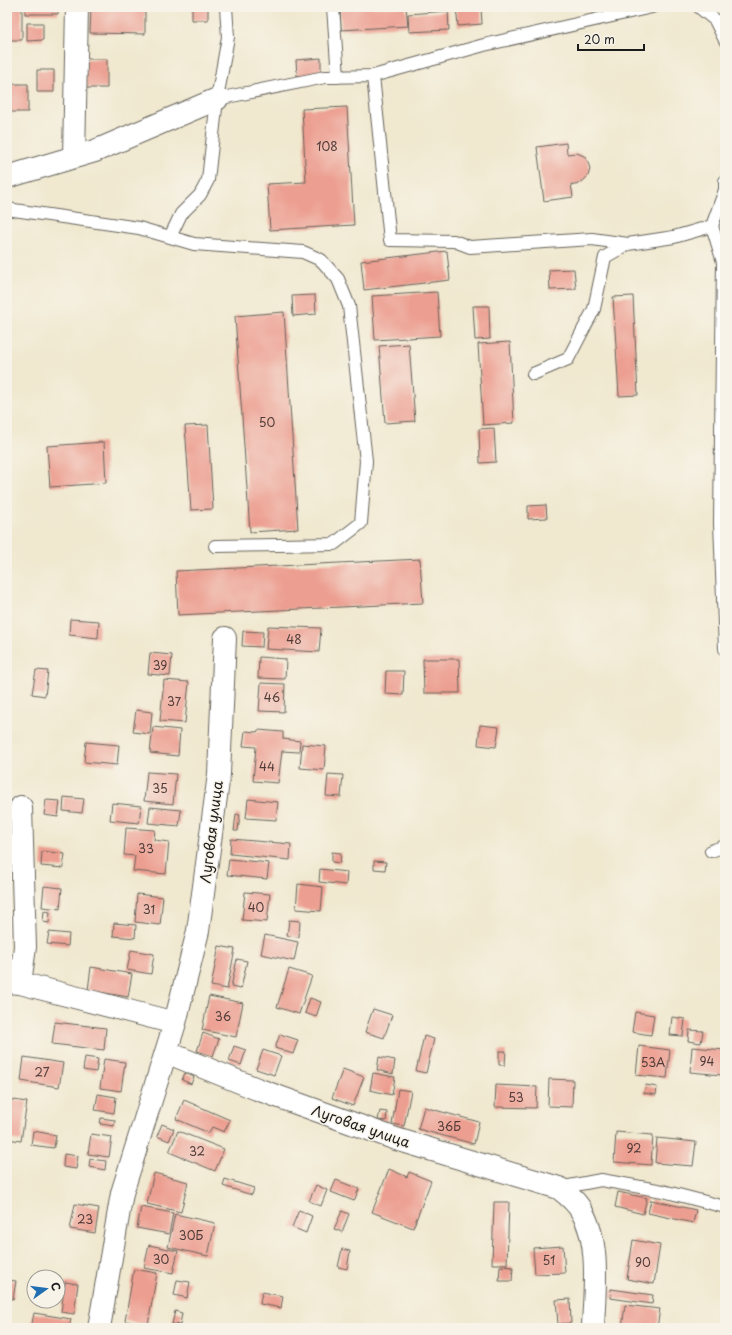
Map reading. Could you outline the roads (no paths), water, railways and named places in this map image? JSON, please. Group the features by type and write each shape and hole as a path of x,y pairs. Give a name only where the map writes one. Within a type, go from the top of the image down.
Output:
{"street":[{"path":"74,157 77,7"},
{"path":"7,177 95,151 217,99"},
{"name":"Луговая улица","path":"98,1328 122,1193 175,1023 198,931 219,774 225,638"},
{"path":"21,807 26,947 13,983 175,1023"},
{"name":"Луговая улица","path":"166,1052 257,1089 396,1139 559,1188"},
{"path":"559,1188 572,1199 582,1212 591,1231 594,1256 593,1328"}],"lane":[{"path":"170,237 181,214 200,195 208,180 217,99 228,37 226,7"},
{"path":"333,7 338,77"},
{"path":"217,99 325,77 373,76 484,45 652,7"},
{"path":"699,7 715,20 725,40"},
{"path":"373,76 390,240 454,241 470,247 592,239 628,244 674,237 712,226"},
{"path":"725,181 724,190 712,226 723,262 720,524 725,649"},
{"path":"7,209 139,228 194,244 303,252 321,260 338,279 349,306 366,461 361,523 334,544 215,546"},
{"path":"533,374 568,359 594,308 605,257 628,244"},
{"path":"711,851 725,846"},
{"path":"559,1188 601,1180 663,1191 725,1207"}]}
